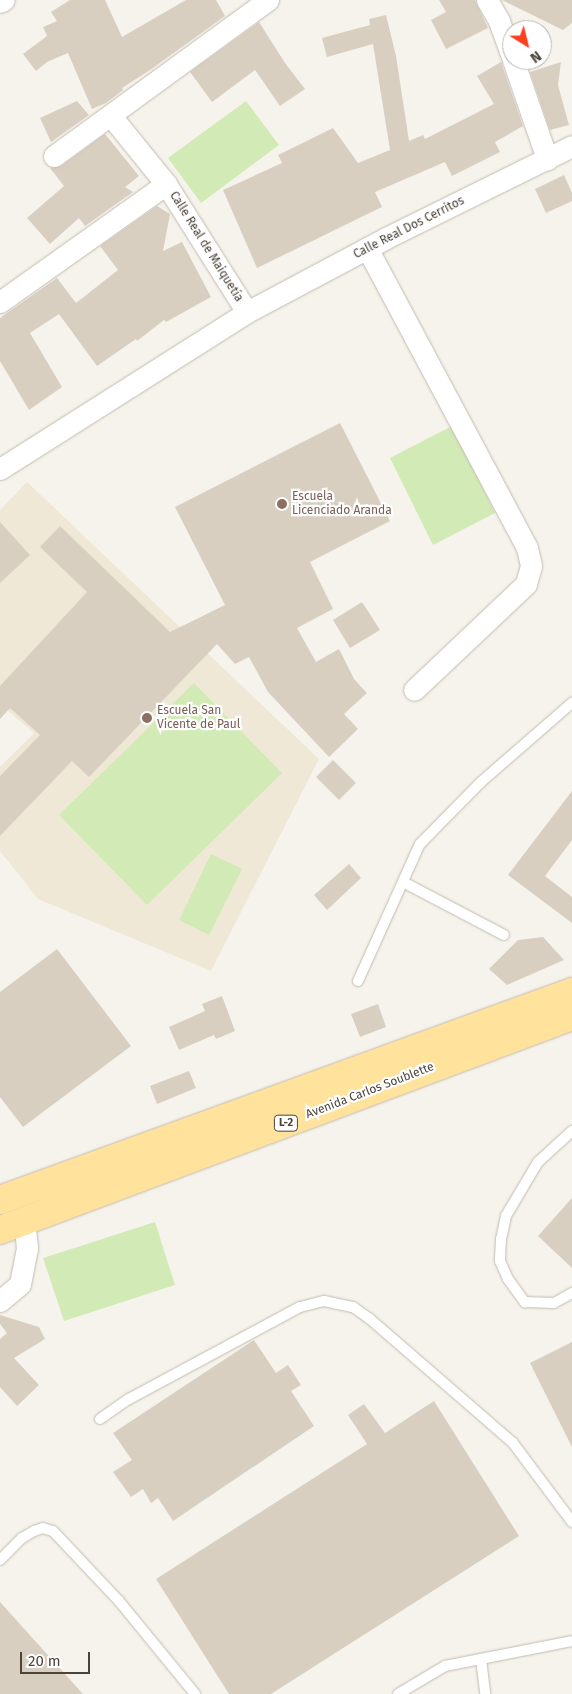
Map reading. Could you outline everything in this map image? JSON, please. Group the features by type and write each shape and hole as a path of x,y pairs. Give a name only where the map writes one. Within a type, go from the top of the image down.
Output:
{"main road":[{"name":"Avenida Carlos Soublette","path":"0,1200 572,992"},
{"name":"Avenida Carlos Soublette","path":"12,1225 572,1016"}],"street":[{"path":"0,2 4,0"},
{"path":"487,0 502,26"},
{"path":"54,156 111,116 261,2"},
{"path":"516,70 547,159"},
{"path":"111,116 166,184"},
{"name":"Calle Real Dos Cerritos","path":"247,312 368,248 572,146"},
{"name":"Calle Real de Maiquetía","path":"0,302 166,184 247,312 0,469"},
{"path":"368,248 527,548 531,566 526,584 414,690"},
{"path":"0,1301 20,1284 27,1248 12,1225"}],"lane":[{"path":"358,981 420,844 481,782 572,703"},
{"path":"403,882 504,935"},
{"path":"572,1131 538,1162 506,1216 501,1240 500,1261 508,1279 525,1302 554,1303 572,1293"},
{"path":"100,1419 129,1399 300,1307 324,1301 353,1307 370,1319 513,1443 572,1522"},
{"path":"0,1560 22,1538 34,1531 43,1528 53,1530 119,1601 195,1694"},
{"path":"398,1694 445,1666 572,1641"},
{"path":"481,1659 485,1694"}],"shaded area":[{"name":"Escuela San Vicente de Paul","path":"27,482 319,759 211,971 38,899 0,851 0,767 34,733 0,704 0,510"}],"green space":[{"path":"246,101 279,145 201,203 168,158"},
{"path":"452,426 495,513 433,545 390,458"},
{"path":"194,683 282,773 147,905 59,815"},
{"path":"211,854 242,869 209,935 179,920"},
{"path":"155,1222 175,1285 64,1321 43,1258"}],"building":[{"path":"70,0 105,0 122,37 186,0 216,0 225,16 122,88 123,90 106,103 92,109 68,53 47,62 36,71 23,54 47,36 43,27 57,21 51,12"},
{"path":"439,0 475,0 488,28 446,49 431,20 446,12"},
{"path":"502,0 572,0 572,23 563,30 552,25 552,20 543,20"},
{"path":"386,15 396,56 409,141 423,135 425,139 494,104 477,76 501,62 502,70 504,70 523,126 495,142 500,152 452,176 445,162 375,192 382,207 257,268 223,190 282,163 278,155 333,128 358,163 390,150 373,44 327,57 322,38 370,25 369,19"},
{"path":"259,22 285,63 305,89 280,106 255,70 212,102 190,72"},
{"path":"561,62 558,85 569,125 550,130 530,72 552,70 552,65"},
{"path":"77,101 89,115 51,142 40,118"},
{"path":"105,134 139,176 125,187 133,192 85,226 79,218 50,244 27,218 64,186 50,168 61,166"},
{"path":"564,175 572,193 572,201 546,213 535,189"},
{"path":"157,206 170,214 163,251 182,242 211,297 166,322 164,320 137,341 136,339 97,366 59,314 30,333 62,387 29,410 0,361 0,318 57,278 76,303 118,270 100,246"},
{"path":"340,423 390,521 310,562 333,609 297,628 316,662 339,649 354,679 367,693 344,714 358,729 329,757 268,692 249,657 235,664 217,644 89,777 72,761 0,836 0,776 40,735 10,708 0,719 0,686 87,592 40,547 60,526 170,632 225,605 175,507"},
{"path":"0,522 30,555 0,583"},
{"path":"362,602 380,630 350,648 333,620"},
{"path":"333,760 356,783 339,800 316,777"},
{"path":"572,791 572,840 545,876 572,897 572,923 508,875"},
{"path":"349,864 361,878 327,910 314,895"},
{"path":"543,937 564,960 507,985 489,969 518,940"},
{"path":"57,949 131,1046 23,1127 0,1097 0,992"},
{"path":"222,996 235,1031 216,1039 214,1035 179,1050 169,1027 205,1011 202,1004"},
{"path":"378,1004 386,1027 360,1037 351,1014"},
{"path":"189,1071 196,1088 157,1104 150,1086"},
{"path":"572,1198 572,1268 538,1236"},
{"path":"0,1315 39,1327 45,1339 14,1358 39,1385 17,1406 0,1387 0,1339 7,1333 0,1324"},
{"path":"254,1340 276,1373 288,1365 301,1385 291,1391 314,1426 173,1521 158,1498 151,1503 143,1489 131,1497 113,1472 132,1460 113,1433"},
{"path":"572,1342 572,1447 530,1363"},
{"path":"434,1401 519,1536 271,1694 229,1694 156,1579 367,1444 348,1415 364,1404 385,1433"},
{"path":"0,1602 83,1694 0,1694"}],"place":[{"name":"Escuela Licenciado Aranda","path":"282,504"},
{"name":"Escuela San Vicente de Paul","path":"147,718"}]}
